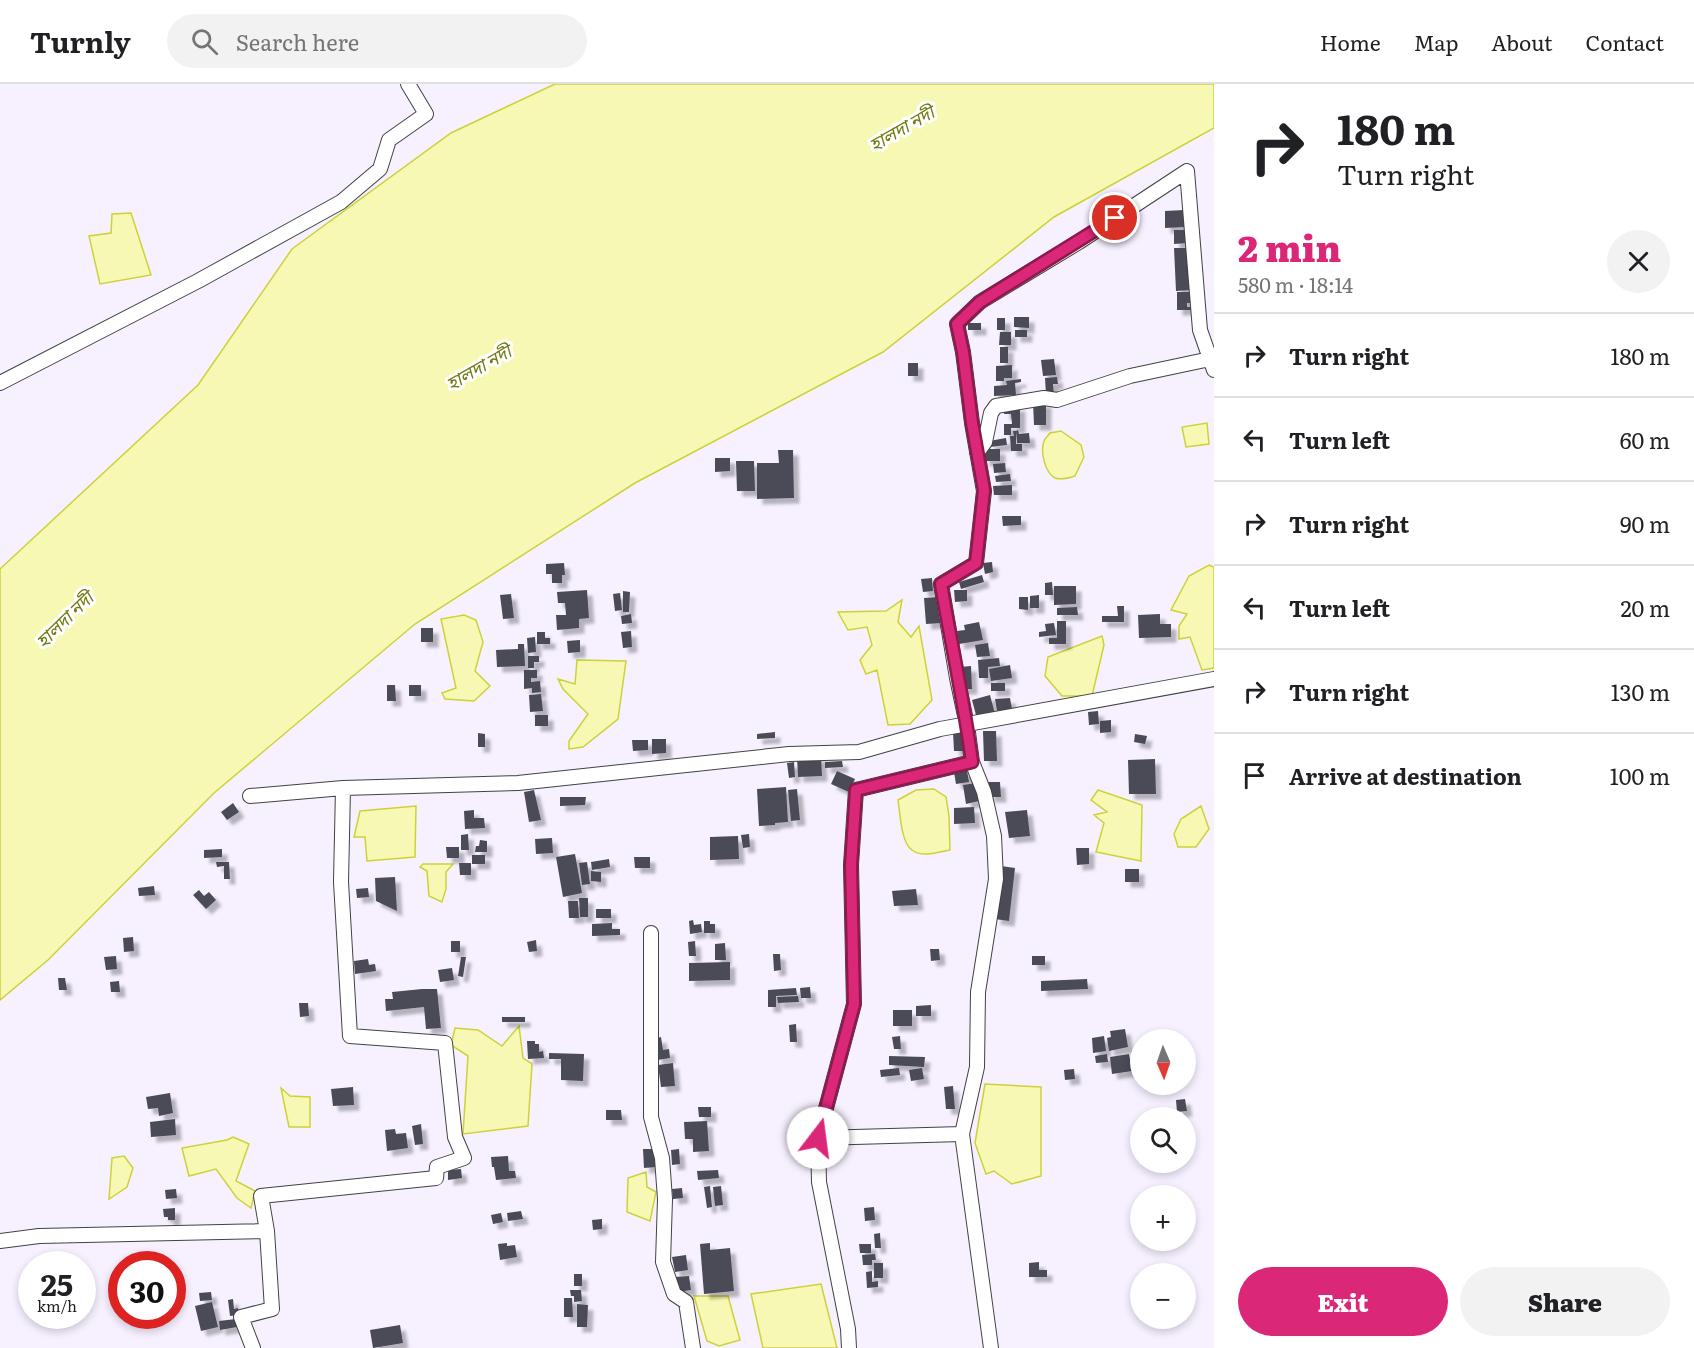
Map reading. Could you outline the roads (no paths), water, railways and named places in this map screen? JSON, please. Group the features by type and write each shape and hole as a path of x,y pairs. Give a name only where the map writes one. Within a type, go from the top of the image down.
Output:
{"street":[{"path":"0,382 198,281 340,202 380,169 389,140 426,114 408,84"},
{"path":"977,453 985,442 991,413 996,406 1044,398 1057,400 1130,376 1212,364 1200,330 1187,171 1079,242 980,302 957,324 963,352 977,453 984,490 976,563 941,584 972,762 984,792 994,837 996,879 978,993 977,1067 962,1134 991,1348"},
{"path":"250,796 342,788 518,783 789,754 859,752 940,729 1214,679"},
{"path":"849,1348 848,1329 819,1182 818,1138 854,1004 851,865 856,790 972,762"},
{"path":"253,1348 241,1317 272,1309 267,1231 261,1196 436,1178 437,1167 464,1158 455,1137 445,1043 350,1036 341,882 342,788"},
{"path":"651,933 651,1117 662,1158 665,1199 663,1262 674,1294 686,1302 693,1348"},
{"path":"818,1138 962,1134"},
{"path":"0,1241 39,1236 267,1231"}],"water":[{"name":"হালদা নদী","path":"555,84 1214,84 1214,128 1054,217 883,352 635,483 415,624 214,793 48,960 0,1000 0,569 198,385 292,249 451,133"},
{"path":"131,213 151,275 100,284 89,236 111,233 112,214"},
{"path":"1207,423 1209,444 1186,447 1182,427"},
{"path":"1061,431 1081,445 1084,457 1075,476 1060,479 1048,472 1044,461 1043,445 1050,433"},
{"path":"1209,565 1214,567 1214,668 1202,670 1190,637 1179,639 1179,626 1187,614 1171,610 1189,576"},
{"path":"902,600 898,622 911,637 919,626 932,700 910,724 888,725 877,670 866,674 860,660 872,645 867,627 848,630 838,612 886,611"},
{"path":"464,615 476,620 483,642 475,671 490,686 474,701 445,699 442,693 456,688 441,619"},
{"path":"1102,636 1104,645 1092,696 1062,696 1045,676 1048,657"},
{"path":"577,660 626,661 618,719 583,747 569,749 569,741 588,714 563,689 558,679 575,684"},
{"path":"934,789 946,797 950,850 921,854 912,850 905,841 898,800 916,790"},
{"path":"1098,790 1142,805 1141,861 1096,852 1104,823 1094,815 1107,812 1091,800"},
{"path":"416,806 415,857 367,861 365,837 354,837 360,811"},
{"path":"1201,806 1209,829 1196,847 1178,847 1174,834 1181,819"},
{"path":"423,864 453,864 446,872 446,889 442,902 429,896 427,871 420,867"},
{"path":"519,1026 523,1058 532,1064 528,1126 463,1134 468,1056 451,1045 455,1028 478,1030 502,1046"},
{"path":"985,1084 1041,1087 1041,1176 1012,1184 994,1171 986,1174 975,1143"},
{"path":"281,1088 290,1096 310,1097 310,1127 289,1127"},
{"path":"233,1137 249,1144 236,1181 255,1191 251,1208 237,1198 216,1169 189,1176 182,1148"},
{"path":"124,1156 133,1168 127,1187 109,1199 112,1158"},
{"path":"646,1172 647,1187 656,1192 650,1221 627,1212 628,1178"},
{"path":"821,1284 837,1348 763,1348 751,1294"},
{"path":"694,1296 728,1296 740,1340 719,1346 707,1341"}]}
